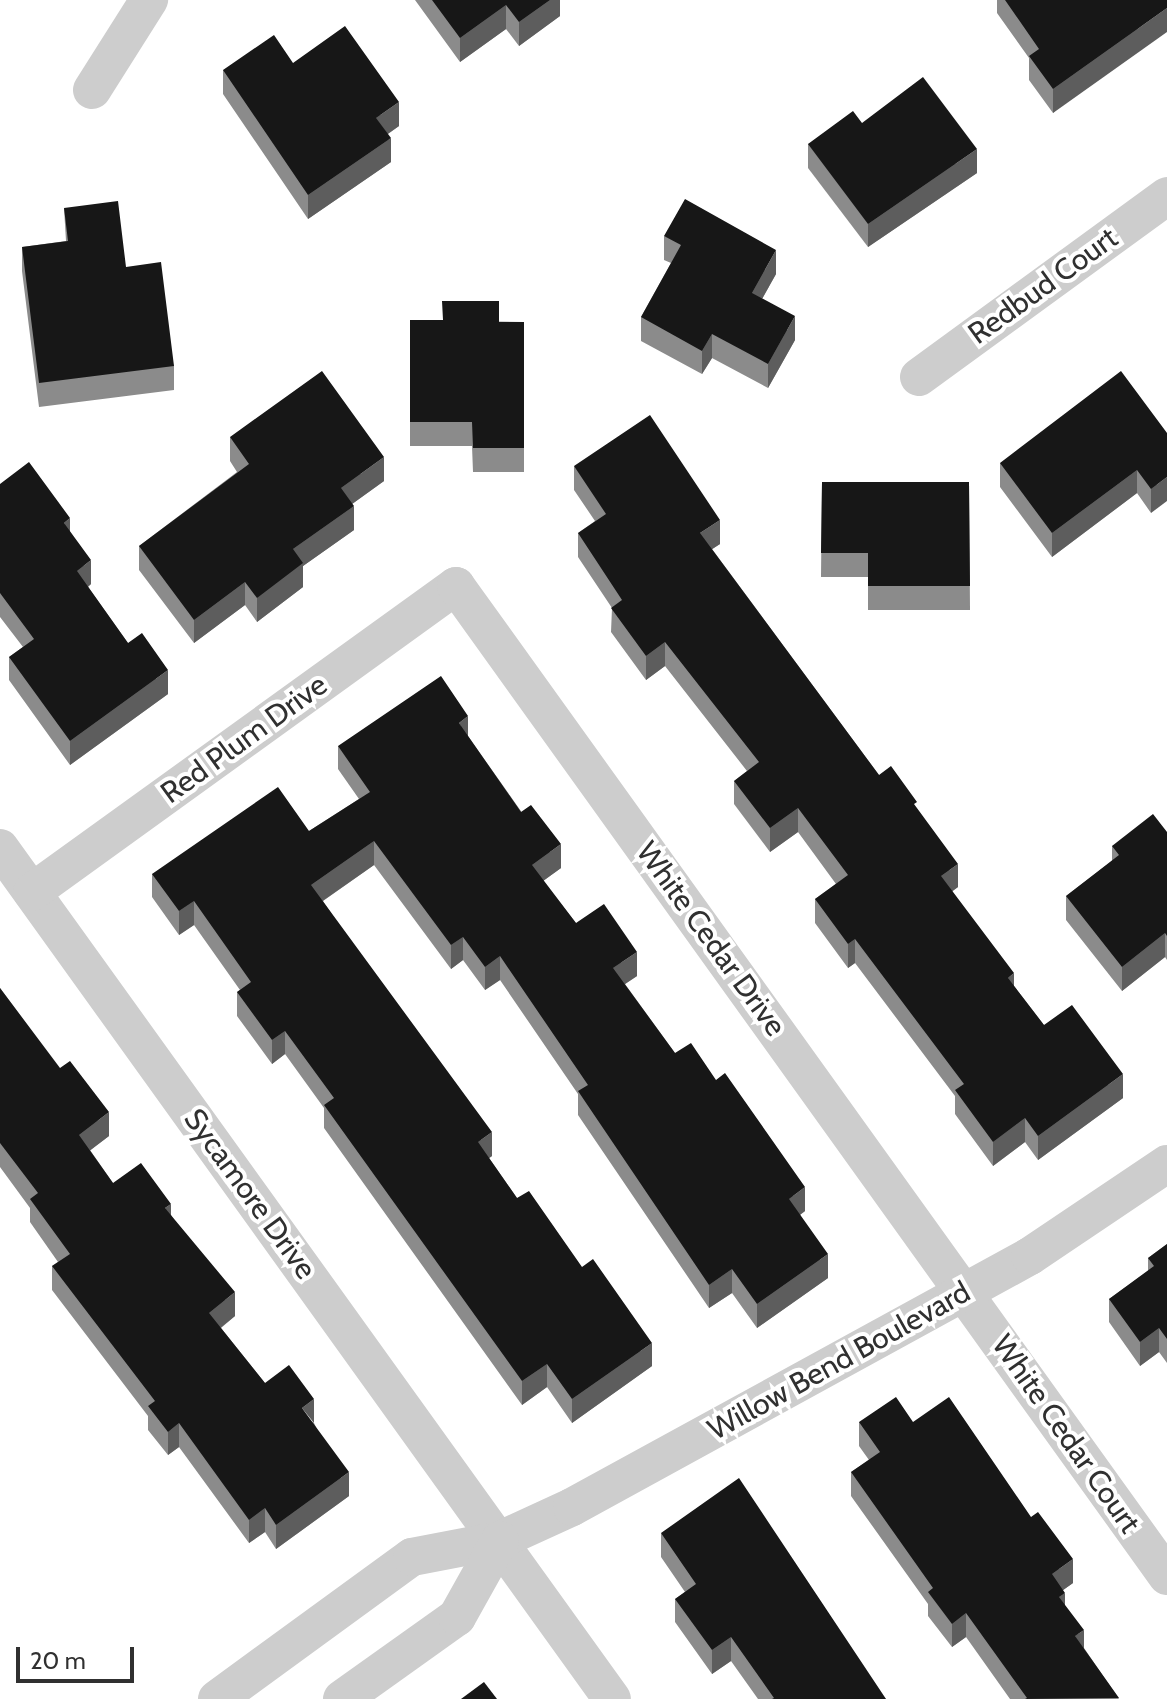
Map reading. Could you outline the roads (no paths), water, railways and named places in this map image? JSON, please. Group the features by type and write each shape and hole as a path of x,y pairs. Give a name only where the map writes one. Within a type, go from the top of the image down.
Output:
{"street":[{"path":"92,90 149,0"},
{"name":"Redbud Court","path":"919,377 1167,196"},
{"name":"Red Plum Drive","path":"32,892 456,586"},
{"name":"White Cedar Drive","path":"456,586 965,1292"},
{"name":"Sycamore Drive","path":"0,848 612,1699"},
{"name":"Willow Bend Boulevard","path":"217,1699 412,1557 500,1540 585,1500 965,1292 1086,1221 1167,1164"},
{"name":"White Cedar Court","path":"965,1292 1167,1576"},
{"path":"342,1699 457,1617 500,1540"}]}
